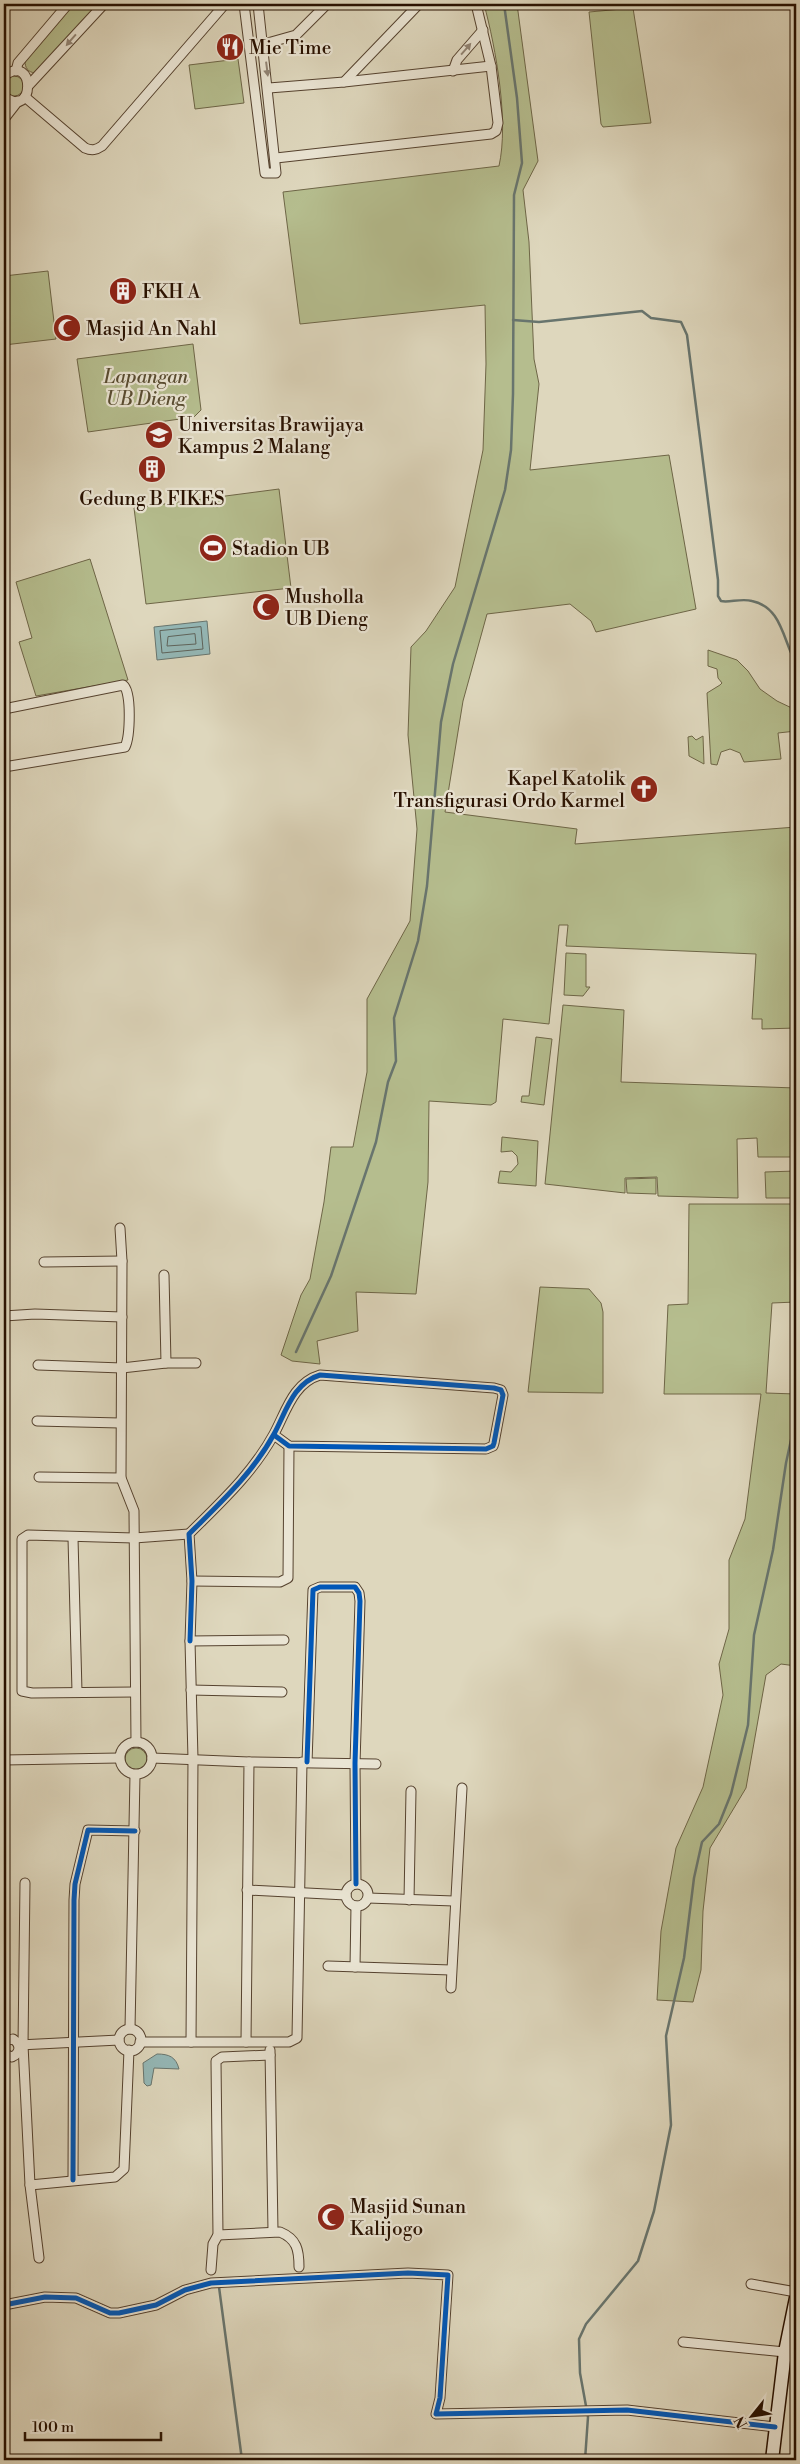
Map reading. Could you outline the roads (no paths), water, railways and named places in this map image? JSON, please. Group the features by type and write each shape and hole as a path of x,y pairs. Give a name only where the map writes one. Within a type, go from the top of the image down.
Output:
{"street":[{"path":"16,71 18,63 68,4"},
{"path":"4,119 29,86 104,4"},
{"path":"4,96 8,100 21,99 85,148 96,149 102,146 225,4"},
{"path":"244,4 265,173 276,172 276,158 258,4"},
{"path":"264,44 296,35 327,4"},
{"path":"344,82 419,4"},
{"path":"276,158 494,133 498,123 491,66 476,4"},
{"path":"453,71 457,60 483,30"},
{"path":"269,88 491,66"},
{"path":"4,76 16,71 24,74 29,86"},
{"path":"4,709 123,685 127,691 129,738 125,747 4,767"},
{"path":"120,1228 122,1261 121,1478 134,1511 136,1742"},
{"path":"44,1262 122,1261"},
{"path":"164,1275 166,1363"},
{"path":"4,1316 35,1314 122,1317"},
{"path":"38,1365 122,1368 166,1363 196,1363"},
{"path":"135,1692 26,1693 20,1688 22,1539 28,1535 73,1538 134,1538 188,1534 247,1474 274,1435 290,1400 300,1387 312,1377 320,1375 494,1388 500,1390 503,1396 494,1443 489,1448 290,1446 274,1435"},
{"path":"37,1421 120,1423"},
{"path":"192,1581 280,1582 288,1578 290,1446"},
{"path":"39,1477 121,1478"},
{"path":"188,1534 192,1581 190,1641 193,1759 191,2042"},
{"path":"73,1538 77,1692"},
{"path":"140,2042 289,2042 297,2038 299,1893 312,1594 314,1589 320,1587 355,1588 359,1593 355,1763 356,1884"},
{"path":"190,1641 284,1640"},
{"path":"191,1690 282,1692"},
{"path":"136,1742 147,1747 152,1758 148,1769 135,1775 124,1770 119,1758 124,1746 136,1742"},
{"path":"4,1760 119,1758"},
{"path":"152,1758 376,1764"},
{"path":"246,2042 249,1762"},
{"path":"130,2029 135,1775"},
{"path":"450,1988 462,1788"},
{"path":"409,1900 411,1791"},
{"path":"72,2180 74,1884 86,1832 91,1829 135,1831"},
{"path":"25,1883 21,2045 30,2185 39,2258"},
{"path":"356,1884 366,1888 368,1898 362,1905 356,1906 348,1901 346,1895 350,1886 356,1884"},
{"path":"247,1890 346,1895"},
{"path":"368,1898 454,1901"},
{"path":"355,1967 356,1906"},
{"path":"328,1966 451,1970"},
{"path":"130,2029 137,2032 140,2042 138,2047 129,2050 124,2048 119,2040 124,2031 130,2029"},
{"path":"4,2041 13,2039 21,2045 119,2040"},
{"path":"270,2042 273,2231"},
{"path":"4,2054 9,2057 15,2056 21,2045"},
{"path":"30,2185 115,2177 124,2170 129,2050"},
{"path":"211,2270 213,2244 218,2235 216,2061 222,2056 270,2054"},
{"path":"218,2235 273,2231 289,2235 295,2241 298,2248 299,2267"},
{"path":"4,2306 45,2297 67,2297 76,2298 110,2314 156,2305 185,2290 211,2283 408,2273 448,2275 440,2398 436,2414 627,2410 775,2427"},
{"path":"752,2284 796,2292"},
{"path":"772,2460 785,2352 796,2298"},
{"path":"682,2342 785,2352"}],"water":[{"path":"207,621 210,654 157,660 154,627"},
{"path":"157,2054 171,2057 179,2069 154,2068 151,2085 147,2086 144,2083 143,2063"}],"waterway":[{"path":"296,1352 331,1276 376,1142 388,1082 396,1061 394,1018 418,941 427,886 441,722 453,664 505,490 511,450 513,394 514,195 522,163 517,98 504,4"},
{"path":"513,320 539,322 642,311 651,318 681,322 687,335 718,580 718,596 721,601 752,601 762,604 770,610 776,617 796,663"},
{"path":"585,2460 588,2417 580,2373 579,2339 586,2324 638,2261 654,2211 671,2125 666,2036 684,1958 694,1878 702,1842 719,1824 731,1794 748,1725 754,1635 773,1550 786,1463 796,1417"},
{"path":"219,2287 242,2460"}],"place":[{"name":"Mie Time","path":"230,47"},
{"name":"FKH A","path":"123,291"},
{"name":"Masjid An Nahl","path":"67,328"},
{"name":"Universitas Brawijaya Kampus 2 Malang","path":"159,435"},
{"name":"Gedung B FIKES","path":"152,469"},
{"name":"Stadion UB","path":"213,548"},
{"name":"Musholla UB Dieng","path":"266,607"},
{"name":"Kapel Katolik Transfigurasi Ordo Karmel","path":"644,789"},
{"name":"Masjid Sunan Kalijogo","path":"331,2217"}],"park label":[{"name":"Lapangan UB Dieng","path":"146,387"}]}
